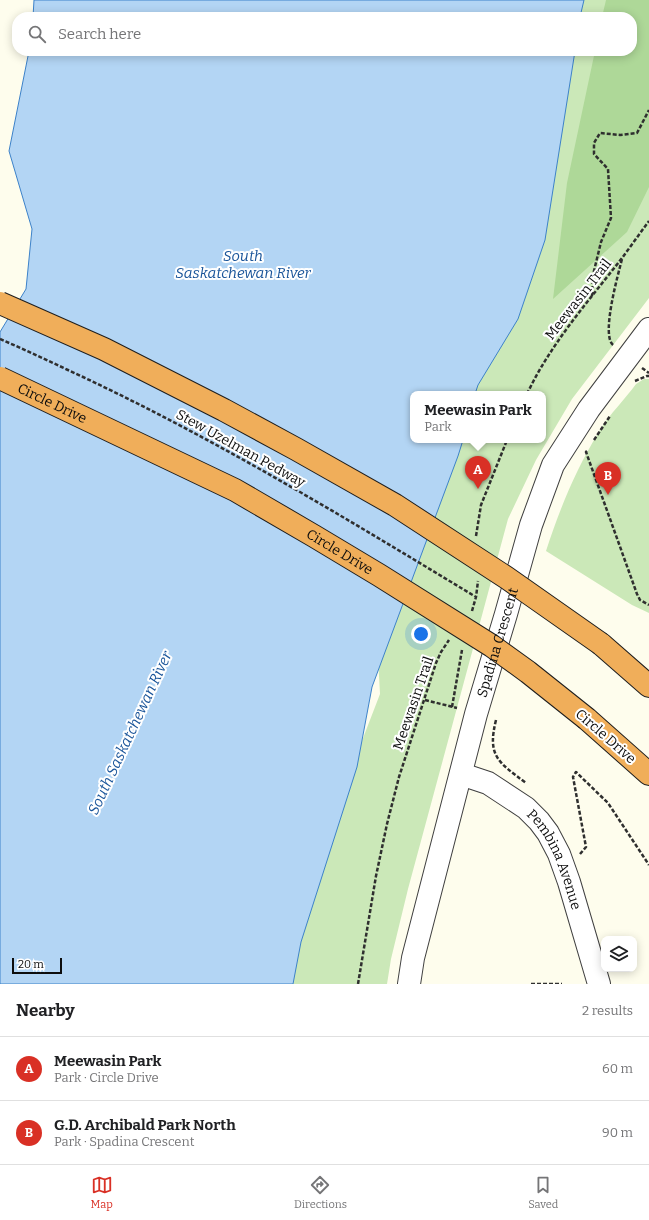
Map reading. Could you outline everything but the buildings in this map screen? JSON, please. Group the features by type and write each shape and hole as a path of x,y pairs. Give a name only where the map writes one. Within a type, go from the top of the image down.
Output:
{"highway":[{"path":"0,303 104,349 217,406 296,448 396,505 507,578 601,644 649,686"},
{"name":"Circle Drive","path":"0,378 235,490 379,575 492,646 528,672 587,719 649,774"}],"street":[{"name":"Spadina Crescent","path":"409,984 413,958 476,714 531,525 553,465 589,409 641,345"},
{"name":"Pembina Avenue","path":"461,774 488,783 526,808 548,833 559,854 569,882 599,984"}],"path":[{"path":"592,296 593,275 600,242 611,218 608,169 594,154 594,143 600,133 620,135 637,133 649,110"},
{"name":"Meewasin Trail","path":"529,391 548,355 649,221"},
{"path":"623,257 614,290 608,337 610,344 641,345 649,373"},
{"name":"Stew Uzelman Pedway","path":"0,339 23,348 135,401 237,455 476,597"},
{"path":"632,384 641,378 649,376"},
{"path":"611,414 586,452 637,594 640,600 649,605"},
{"path":"476,537 482,505 506,443"},
{"path":"470,615 476,597 477,578"},
{"name":"Meewasin Trail","path":"358,984 376,876 399,777 436,663 447,642 452,637"},
{"path":"452,707 462,649"},
{"path":"580,855 586,847 574,777 576,772 608,803 649,865"},
{"path":"531,984 562,984"}],"green space":[{"path":"571,0 649,0 649,298 572,399 536,460 508,519 408,889 391,959 387,984 285,984 350,772 380,694 378,657 448,443 546,443 546,391 466,391 564,56 637,56 637,12 570,12"},
{"path":"606,0 649,0 649,187 627,232 553,299 567,183 594,56 637,56 637,12 603,12"},
{"path":"644,379 649,379 649,613 632,605 546,551 569,489 583,459 613,412 636,384"}],"water":[{"path":"34,0 584,0 581,12 33,12"},
{"name":"South Saskatchewan River","path":"28,56 574,56 545,240 518,319 478,385 476,391 410,391 410,443 462,443 372,687 357,767 301,942 293,984 0,984 0,332 26,289 32,229 9,151"}],"place":[{"name":"Meewasin Park","path":"478,489"},
{"name":"G.D. Archibald Park North","path":"608,495"}]}
